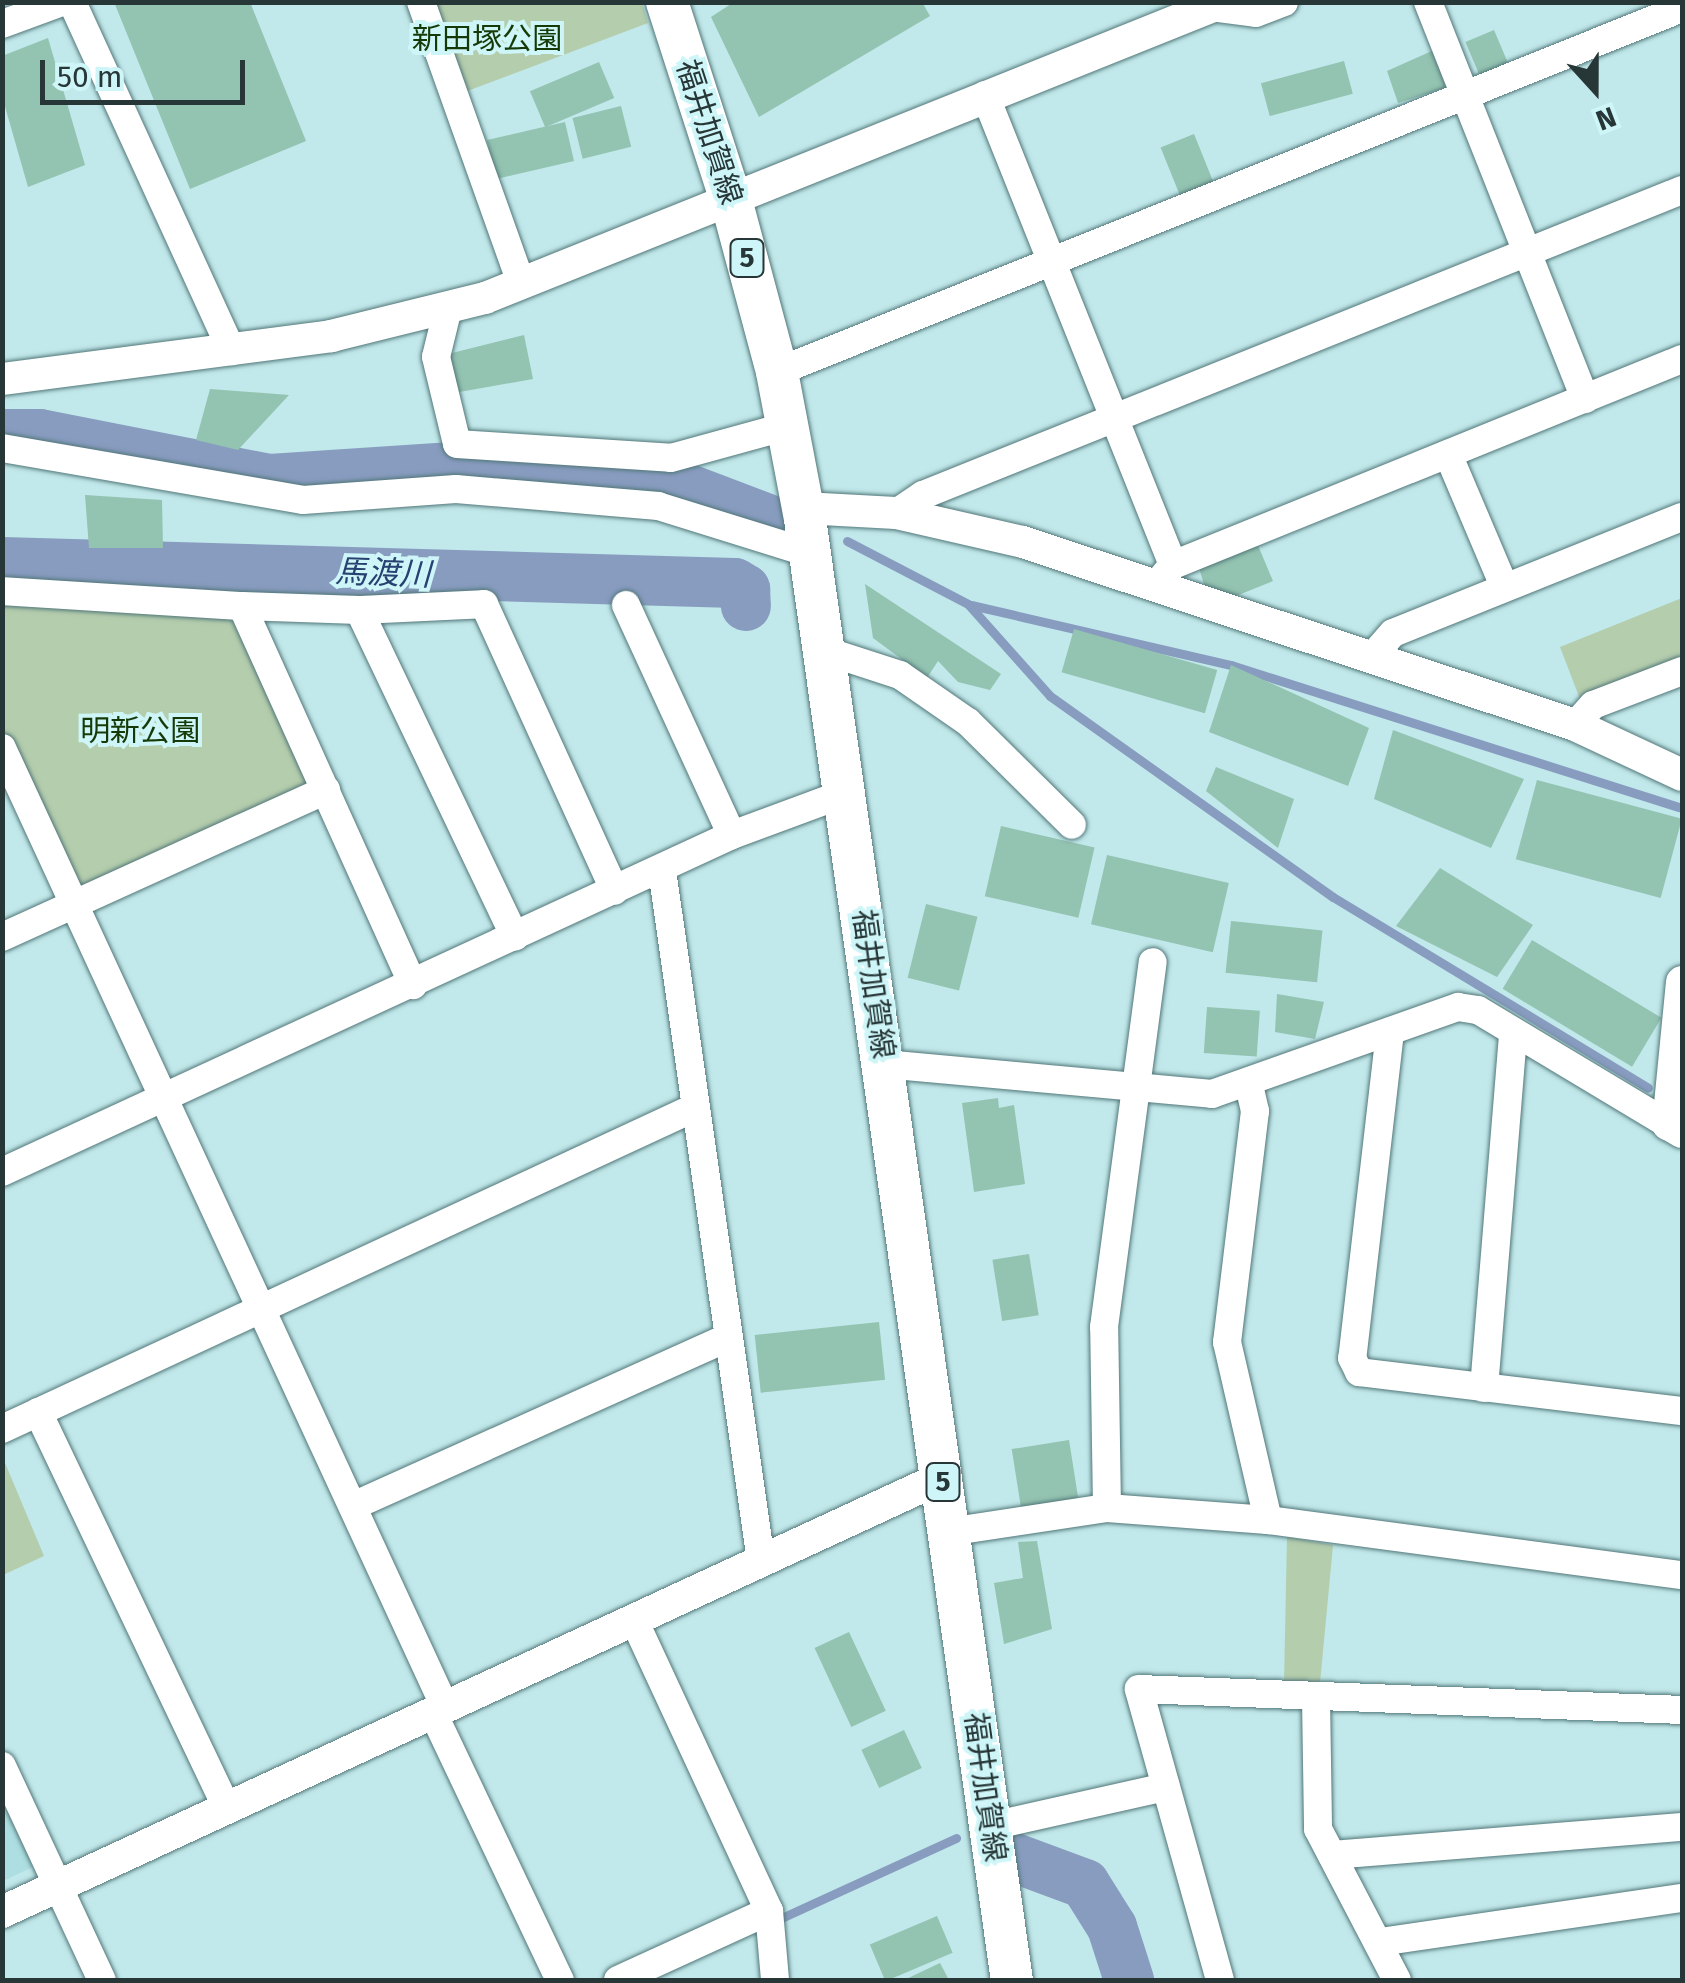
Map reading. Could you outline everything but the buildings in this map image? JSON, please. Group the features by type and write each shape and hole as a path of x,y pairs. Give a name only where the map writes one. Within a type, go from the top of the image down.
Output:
{"main road":[{"name":"福井加賀線","path":"667,2 731,200 777,372 806,530 849,803 1012,1980"}],"street":[{"path":"2,24 62,2"},
{"path":"72,2 232,351"},
{"path":"420,2 522,285"},
{"path":"2,379 232,351 448,308 522,285 1216,4 1256,14 1284,2"},
{"path":"1428,2 1585,399"},
{"path":"777,372 1682,8"},
{"path":"985,96 1115,418 1165,575"},
{"path":"2,448 303,500 456,489 658,506 806,530 896,513 923,495 1682,190"},
{"path":"448,308 436,357 457,444 671,458 787,426"},
{"path":"1165,575 1448,454 1682,360"},
{"path":"1448,454 1504,586"},
{"path":"896,513 1165,575 1371,658 1574,725 1682,774"},
{"path":"1371,658 1393,632 1682,516"},
{"path":"2,591 359,610 484,604 615,891"},
{"path":"626,605 732,835"},
{"path":"242,606 413,984"},
{"path":"359,610 515,938"},
{"path":"826,651 900,675 968,722 1072,825"},
{"path":"1574,725 1593,705 1682,671"},
{"path":"2,748 353,1506 560,1980"},
{"path":"2,937 326,790"},
{"path":"2,1172 732,835 849,803"},
{"path":"662,870 761,1561"},
{"path":"1107,1508 1104,1327 1153,962"},
{"path":"884,1064 1212,1094 1249,1085 1458,1007 1514,1032 1675,1128 1682,982"},
{"path":"1390,1032 1352,1358 1359,1372 1682,1411"},
{"path":"1484,1388 1514,1032"},
{"path":"1249,1085 1255,1111 1227,1342 1268,1520"},
{"path":"2,1429 696,1107"},
{"path":"353,1506 729,1336"},
{"path":"38,1412 227,1808"},
{"path":"2,1912 943,1477"},
{"path":"948,1532 1107,1508 1268,1520 1682,1574"},
{"path":"634,1620 769,1911 775,1980"},
{"path":"1220,1980 1138,1689 1682,1710"},
{"path":"1316,1698 1318,1829 1397,1980"},
{"path":"2,1766 102,1980"},
{"path":"991,1826 1166,1787"},
{"path":"1332,1856 1682,1827"},
{"path":"1380,1942 1682,1898"},
{"path":"618,1980 769,1911"}],"shaded area":[{"path":"2,1791 37,1865 3,1881 2,1881"}],"green space":[{"name":"新田塚公園","path":"430,3 642,3 648,23 462,93"},
{"name":"明新公園","path":"2,591 242,606 326,790 75,905 3,748"},
{"path":"1682,598 1682,659 1580,699 1560,647"},
{"path":"3,1458 44,1556 2,1575"},
{"path":"1287,1537 1333,1545 1320,1683 1284,1684"}],"waterway":[{"path":"2,434 40,434 270,479 509,463 686,488 768,519"},
{"path":"847,541 968,604 1050,696 1333,897 1648,1088"},
{"name":"馬渡川","path":"2,562 735,583 745,589 746,606"},
{"path":"971,605 1231,665 1679,807"},
{"path":"777,1920 956,1838"},
{"name":"馬渡川","path":"1007,1855 1085,1884 1112,1927 1129,1980"}]}
